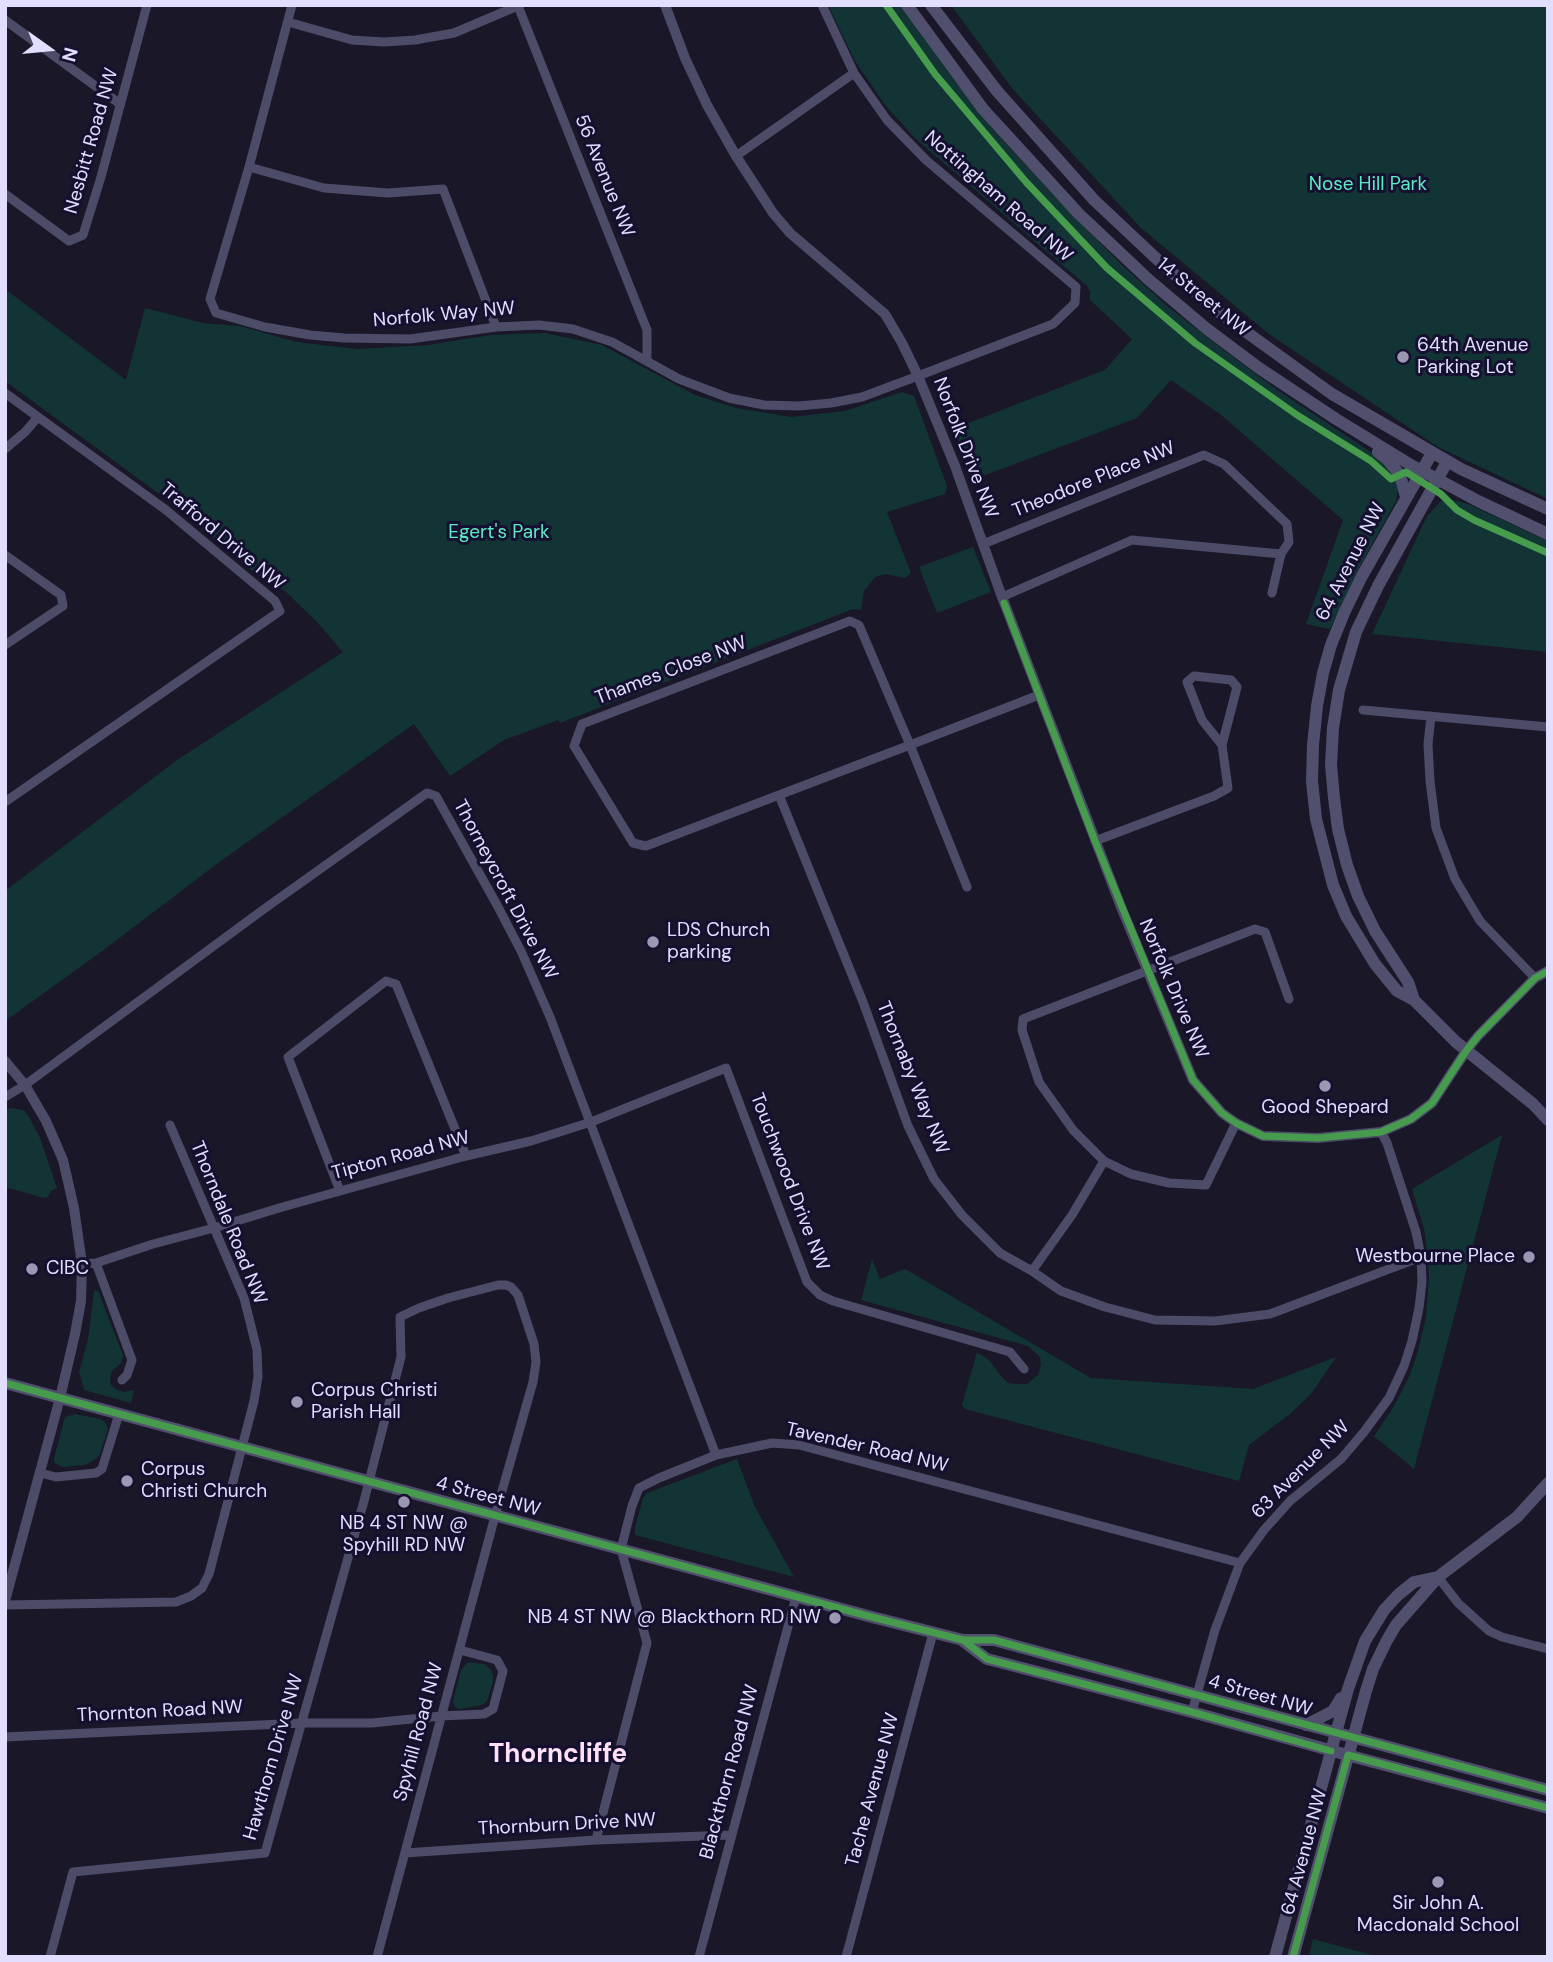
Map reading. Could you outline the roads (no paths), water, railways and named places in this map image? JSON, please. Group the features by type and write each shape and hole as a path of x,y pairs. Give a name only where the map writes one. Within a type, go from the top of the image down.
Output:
{"main road":[{"name":"14 Street NW","path":"907,5 983,109 1078,213 1149,280 1207,329 1259,368 1336,419 1422,471 1463,494 1548,534"},
{"name":"14 Street NW","path":"931,5 998,92 1094,200 1220,313 1332,394 1447,462 1548,509"},
{"path":"1336,419 1342,427 1387,459 1400,475 1406,497"},
{"name":"64 Avenue NW","path":"1432,453 1362,576 1331,645 1317,706 1313,745 1312,781 1316,819 1333,885 1346,916 1375,964 1397,991 1413,1000 1432,1021 1548,1120"},
{"name":"64 Avenue NW","path":"1413,1000 1408,982 1375,931 1347,865 1338,829 1332,765 1333,728 1345,664 1366,610 1447,462"},
{"path":"1409,530 1436,498 1443,494 1463,494"},
{"name":"4 Street NW","path":"5,1384 796,1597 963,1640 994,1640 1548,1790"},
{"name":"64 Avenue NW","path":"1293,1957 1373,1669 1385,1642 1396,1625 1438,1577 1517,1517 1548,1483"},
{"name":"64 Avenue NW","path":"1275,1957 1348,1689 1365,1641 1384,1610 1398,1595 1414,1582 1438,1577"},
{"name":"4 Street NW","path":"963,1640 987,1659 1548,1808"},
{"path":"1306,1725 1333,1711 1348,1689"}],"street":[{"name":"Nesbitt Road NW","path":"5,194 69,241 83,235 147,5"},
{"name":"Norfolk Way NW","path":"292,5 210,299 216,313 265,327 344,338 410,339 496,327 539,325 573,330 612,342 679,379 729,398 764,405 831,403 862,397 918,376"},
{"name":"Norfolk Drive NW","path":"665,5 707,105 773,213 790,233 885,314 902,343 955,466 1094,841 1193,1080 1223,1113 1263,1136 1318,1138 1381,1132 1411,1119 1432,1103 1466,1051 1535,978 1548,971"},
{"name":"Nottingham Road NW","path":"822,5 854,73 887,120 926,160 1076,287 1075,303 1053,324 918,376"},
{"path":"288,22 352,40 415,40 454,33 519,6"},
{"name":"56 Avenue NW","path":"519,6 647,330 647,361"},
{"path":"5,20 120,104"},
{"path":"736,156 854,73"},
{"path":"248,167 324,188 388,192 443,189 496,327"},
{"name":"Trafford Drive NW","path":"5,393 166,510 275,601 280,611 5,802"},
{"path":"5,449 25,432 38,416"},
{"name":"Theodore Place NW","path":"984,544 1204,455 1224,464 1287,524 1289,542 1281,554 1272,593"},
{"path":"1002,597 1132,540 1281,554"},
{"path":"5,555 61,596 63,606 5,645"},
{"name":"Thames Close NW","path":"910,745 859,625 850,621 582,724 574,746 633,843 646,846 910,745 1039,695"},
{"path":"1094,841 1214,796 1228,788 1222,745 1237,687 1231,680 1194,676 1187,682 1202,720 1222,745"},
{"path":"1363,710 1548,727"},
{"path":"1431,716 1428,744 1436,828 1455,879 1480,921 1535,978"},
{"path":"910,745 967,887"},
{"name":"Thorneycroft Drive NW","path":"5,1097 25,1086 253,917 427,793 436,796 521,951 550,1017 716,1455"},
{"name":"Thornaby Way NW","path":"779,795 863,1002 908,1126 934,1179 962,1216 1000,1252 1061,1291 1105,1307 1155,1320 1214,1321 1270,1314 1420,1257"},
{"path":"1237,1123 1231,1130 1206,1185 1169,1182 1131,1174 1104,1161 1073,1130 1039,1082 1022,1030 1023,1019 1255,929 1265,932 1289,999"},
{"path":"340,1191 288,1057 386,981 396,984 466,1156"},
{"path":"5,1061 25,1086 46,1121 63,1160 74,1208 82,1264 81,1301 60,1398 5,1603"},
{"name":"Tipton Road NW","path":"82,1264 96,1263 153,1244 591,1122 726,1068"},
{"name":"Touchwood Drive NW","path":"726,1068 807,1282 820,1295 833,1301 1010,1352 1024,1369"},
{"name":"Thorndale Road NW","path":"5,1603 176,1602 202,1588 209,1574 254,1401 258,1377 257,1350 244,1298 170,1125"},
{"name":"63 Avenue NW","path":"1192,1712 1218,1619 1240,1563 1290,1501 1340,1459 1364,1432 1389,1398 1412,1341 1422,1282 1420,1257 1413,1221 1381,1132"},
{"path":"1032,1271 1072,1216 1104,1161"},
{"path":"96,1263 132,1360 127,1376 122,1380"},
{"name":"Hawthorn Drive NW","path":"50,1957 74,1872 265,1853 303,1723 401,1357 400,1317 448,1298 498,1284 511,1287 518,1295 534,1344 536,1362 533,1382 495,1516"},
{"path":"40,1473 56,1477 96,1473 102,1469 119,1414"},
{"name":"Tavender Road NW","path":"596,1840 647,1643 621,1549 639,1488 716,1455 772,1443 799,1445 1240,1563"},
{"name":"Spyhill Road NW","path":"377,1957 495,1516"},
{"path":"1438,1577 1458,1603 1489,1631 1548,1649"},
{"name":"Blackthorn Road NW","path":"699,1957 796,1597"},
{"name":"Tache Avenue NW","path":"846,1957 933,1633"},
{"name":"Thornton Road NW","path":"5,1737 303,1723 372,1723 484,1714 493,1709 503,1671 497,1660 460,1650"},
{"name":"Thornburn Drive NW","path":"405,1853 596,1840 732,1835"}],"place":[{"name":"64th Avenue Parking Lot","path":"1403,357"},
{"name":"LDS Church parking","path":"653,942"},
{"name":"Good Shepard","path":"1325,1086"},
{"name":"Westbourne Place","path":"1529,1257"},
{"name":"CIBC","path":"32,1269"},
{"name":"Corpus Christi Parish Hall","path":"297,1402"},
{"name":"Corpus Christi Church","path":"127,1481"},
{"name":"NB 4 ST NW @ Spyhill RD NW","path":"404,1502"},
{"name":"NB 4 ST NW @ Blackthorn RD NW","path":"835,1618"},
{"name":"Sir John A. Macdonald School","path":"1438,1882"}],"district":[{"name":"Thorncliffe","path":"558,1755"}],"park label":[{"name":"Nose Hill Park","path":"1368,185"},
{"name":"Egert's Park","path":"499,533"}]}
